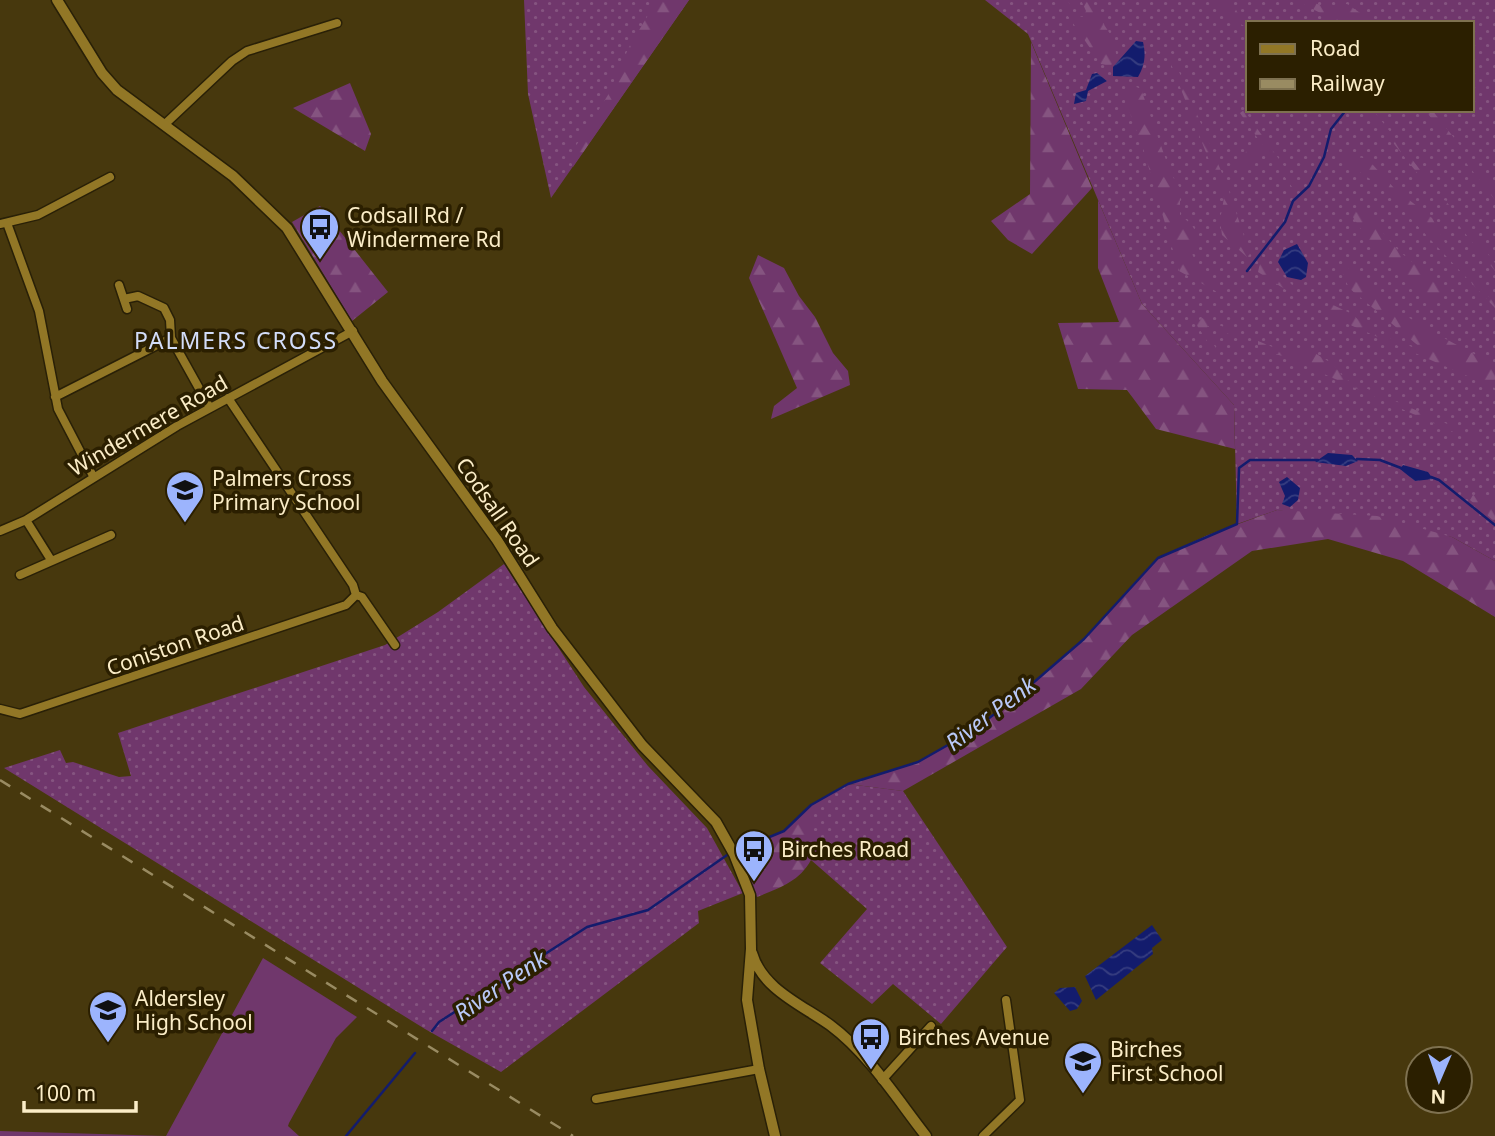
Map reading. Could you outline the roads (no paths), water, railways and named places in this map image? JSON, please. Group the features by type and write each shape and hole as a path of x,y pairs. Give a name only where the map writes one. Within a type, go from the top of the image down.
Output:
{"street":[{"name":"Codsall Road","path":"57,0 102,73 117,90 233,176 274,213 305,253 382,381 497,540 552,628 604,698 716,822 734,855 750,895 751,949 747,1000 759,1069 775,1136"},
{"path":"163,125 232,61 247,51 337,23"},
{"path":"93,476 83,461 55,397 39,311 4,223 38,215 110,177"},
{"path":"119,285 127,309"},
{"path":"124,299 138,296 164,308 170,320 171,338 210,408"},
{"name":"Windermere Road","path":"0,531 26,520 93,476 210,408 353,331"},
{"path":"55,397 171,338"},
{"path":"228,398 353,585 356,595 362,597 395,645"},
{"path":"26,520 51,560"},
{"path":"20,575 111,535"},
{"name":"Coniston Road","path":"0,709 20,714 329,611 353,601 356,595"},
{"path":"751,949 765,977 789,998 832,1027 865,1059 926,1136"},
{"path":"983,1136 1020,1100 1006,1000"},
{"path":"882,1080 931,1026"},
{"path":"596,1100 759,1069"}],"water":[{"path":"1136,41 1143,42 1144,51 1138,77 1113,76 1113,67"},
{"path":"1097,73 1107,81 1088,91 1086,101 1074,104 1076,93 1086,90 1092,74"},
{"path":"1297,244 1308,263 1306,277 1301,280 1287,277 1278,262 1284,250"},
{"path":"1328,453 1352,455 1358,461 1346,466 1315,462"},
{"path":"1403,465 1428,472 1433,479 1415,481 1400,469"},
{"path":"1287,477 1300,488 1298,500 1290,507 1282,504 1285,496 1279,482"},
{"path":"1152,925 1162,940 1152,948 1153,954 1096,1000 1085,976"},
{"path":"1075,987 1082,1001 1077,1009 1070,1011 1054,993 1060,988"}],"waterway":[{"path":"1247,271 1285,222 1293,201 1309,186 1324,157 1331,129 1344,112"},
{"name":"River Penk","path":"1357,459 1380,460 1401,468"},
{"name":"River Penk","path":"736,851 784,831 811,805 848,784 918,762 969,733 1012,701 1084,639 1158,558 1237,524 1239,468 1250,460 1318,460"},
{"name":"River Penk","path":"1431,477 1439,480 1495,525"},
{"name":"River Penk","path":"432,1031 439,1022 587,927 648,910 730,853"},
{"name":"River Penk","path":"346,1136 415,1053"}],"railway":[{"path":"0,780 573,1136"}],"place":[{"name":"Codsall Rd / Windermere Rd","path":"320,261"},
{"name":"Palmers Cross Primary School","path":"185,524"},
{"name":"Birches Road","path":"754,883"},
{"name":"Aldersley High School","path":"108,1044"},
{"name":"Birches Avenue","path":"871,1071"},
{"name":"Birches First School","path":"1083,1095"}],"district":[{"name":"PALMERS CROSS","path":"236,340"}]}
